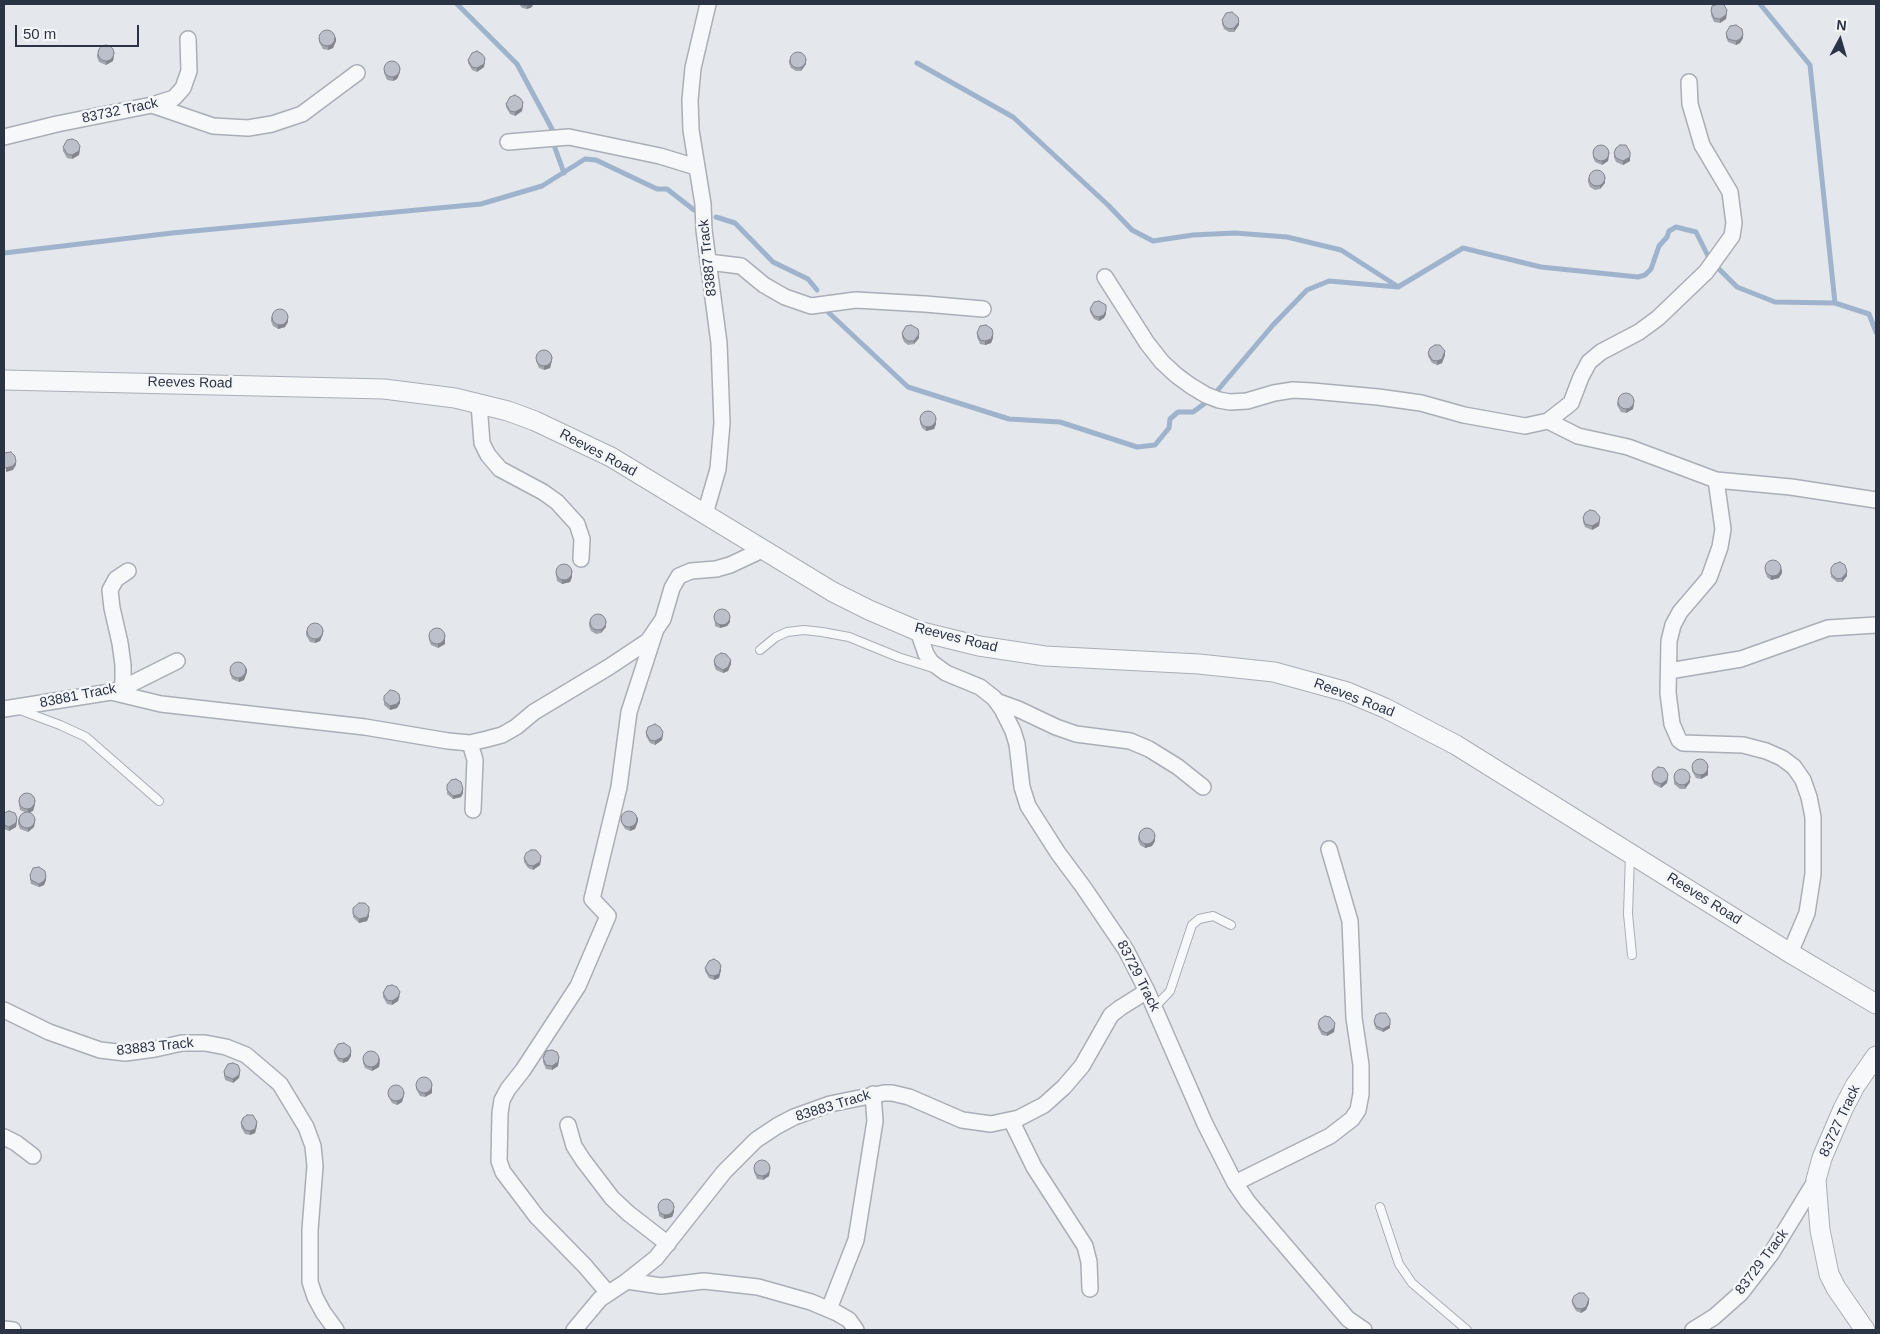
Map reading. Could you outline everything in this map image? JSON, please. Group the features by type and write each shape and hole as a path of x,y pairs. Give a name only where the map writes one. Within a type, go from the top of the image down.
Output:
{"street":[{"name":"83887 Track","path":"705,514 718,469 722,423 719,343 708,262 703,204 691,130 691,86 693,68 708,4"},
{"name":"83732 Track","path":"4,137 57,124 152,105 174,98 183,88 189,71 188,39"},
{"path":"152,105 213,126 248,128 272,124 302,114 357,73"},
{"path":"1105,277 1143,337 1162,362 1206,396 1230,402 1247,401 1284,392 1312,391 1421,403 1464,415 1525,426 1548,421 1571,403 1589,362 1601,352 1639,332 1658,318 1706,272 1732,236 1734,215 1730,192 1702,145 1690,104 1689,82"},
{"path":"508,142 569,137 660,156 696,167"},
{"path":"708,262 742,266 764,285 784,297 811,306 856,300 984,309"},
{"name":"Reeves Road","path":"4,380 384,389 455,398 535,421 611,457 833,592 868,610 918,631 978,646 1045,656 1199,664 1274,672 1347,692 1393,711 1456,744 1790,953 1876,1004"},
{"path":"479,404 482,443 488,455 500,469 543,492 557,502 577,524 582,539 580,559"},
{"path":"1548,421 1578,436 1628,447 1716,480 1791,487 1876,500"},
{"path":"1716,480 1723,529 1720,547 1709,578 1680,612 1673,625 1669,641 1668,671 1672,724 1679,740 1691,743 1743,745 1766,751 1782,758 1794,767 1803,780 1813,817 1813,874 1807,913 1790,953"},
{"path":"128,570 116,579 110,590 122,658 117,690 160,704 365,727 417,737 470,743 502,735 516,727 534,712 648,641 663,619 672,588 679,576 691,571 716,569 730,565 762,550"},
{"path":"1668,671 1741,659 1828,628 1876,625"},
{"path":"608,1293 585,1266 537,1217 503,1172 499,1155 500,1113 502,1100 508,1089 523,1070 578,986 608,916 592,898 620,787 629,712 656,629"},
{"name":"83729 Track","path":"918,631 926,654 931,662 946,673 980,687 996,701 1015,737 1022,787 1028,806 1058,853 1117,935 1147,991 1205,1124 1235,1183 1248,1202 1348,1319 1364,1330"},
{"name":"83881 Track","path":"10,709 117,690 177,661"},
{"path":"996,701 1018,708 1056,727 1076,734 1130,741 1150,749 1178,767 1203,787"},
{"path":"470,743 475,760 473,810"},
{"path":"1235,1183 1330,1136 1352,1120 1358,1110 1361,1094 1361,1065 1354,1018 1350,921 1329,849"},
{"name":"83883 Track","path":"576,1329 592,1307 656,1258 724,1172 756,1140 777,1126 794,1117 830,1104 873,1094 892,1093 909,1097 962,1120 984,1124 1024,1116 1044,1104 1064,1087 1082,1066 1111,1016 1147,991"},
{"name":"83883 Track","path":"4,1010 50,1032 100,1050 125,1053 182,1043 205,1042 226,1047 246,1055 280,1084 306,1127 313,1146 315,1166 310,1230 310,1282 314,1297 322,1312 336,1330"},
{"name":"83727 Track","path":"1865,1330 1836,1288 1830,1274 1820,1230 1816,1180 1822,1158 1843,1109 1855,1086 1876,1056"},
{"path":"829,1309 856,1240 875,1121 873,1094"},
{"path":"1011,1120 1034,1167 1085,1246 1089,1262 1090,1289"},
{"path":"568,1125 574,1146 612,1198 668,1244"},
{"path":"4,1137 16,1143 33,1156"},
{"name":"83729 Track","path":"1693,1330 1714,1317 1741,1293 1772,1254 1816,1180"},
{"path":"627,1281 661,1286 704,1281 758,1287 829,1309 849,1320 856,1330"},
{"path":"4,1329 12,1330"}],"lane":[{"path":"760,650 776,637 788,632 804,630 822,632 849,637 898,657 946,673"},
{"path":"10,709 60,724 86,737 159,801"},
{"path":"1630,853 1628,914 1632,956"},
{"path":"1154,1008 1170,991 1192,925 1199,919 1213,916 1231,925"},
{"path":"1380,1207 1399,1264 1412,1283 1467,1330"}],"building":[{"path":"1724,5 1727,10 1726,15 1720,19 1714,18 1711,11 1712,6"},
{"path":"1232,12 1238,17 1239,22 1234,28 1229,29 1224,26 1222,20 1226,13"},
{"path":"1736,25 1742,29 1743,35 1736,41 1728,39 1726,33 1730,26"},
{"path":"327,30 333,32 335,38 333,44 327,46 321,44 319,38 321,32"},
{"path":"106,45 112,47 114,53 112,59 106,61 100,59 98,53 100,47"},
{"path":"477,51 485,58 484,64 477,68 472,67 468,60 472,53"},
{"path":"798,52 804,54 806,60 804,66 798,68 792,66 790,60 792,54"},
{"path":"392,61 398,63 400,69 398,75 392,77 386,75 384,69 386,63"},
{"path":"515,95 523,102 522,108 515,112 510,111 506,104 510,97"},
{"path":"67,140 77,141 80,146 79,151 72,155 67,154 63,147"},
{"path":"1601,145 1607,147 1609,153 1607,159 1601,161 1595,159 1593,153 1595,147"},
{"path":"1620,145 1626,145 1630,152 1630,157 1623,161 1616,158 1614,153"},
{"path":"1597,170 1603,172 1605,178 1603,184 1597,186 1591,184 1589,178 1591,172"},
{"path":"1099,301 1106,305 1106,310 1104,315 1099,317 1094,316 1090,309 1094,302"},
{"path":"280,309 286,311 288,317 286,323 280,325 274,323 272,317 274,311"},
{"path":"911,325 918,329 919,334 914,341 908,341 902,333 906,326"},
{"path":"986,325 992,329 991,339 980,340 977,333 980,326"},
{"path":"1440,345 1445,351 1442,359 1437,361 1432,360 1428,353 1430,348"},
{"path":"544,350 550,352 552,358 550,364 544,366 538,364 536,358 538,352"},
{"path":"1626,393 1632,395 1634,401 1632,407 1626,409 1620,407 1618,401 1620,395"},
{"path":"928,411 934,413 936,419 934,425 928,427 922,425 920,419 922,413"},
{"path":"11,452 15,456 16,462 13,466 6,468 4,467 4,453"},
{"path":"1590,510 1595,511 1600,517 1599,522 1592,526 1585,524 1583,518 1585,513"},
{"path":"1773,560 1779,562 1781,568 1779,574 1773,576 1767,574 1765,568 1767,562"},
{"path":"1840,562 1845,565 1847,572 1842,578 1837,579 1831,574 1831,568 1834,564"},
{"path":"564,564 570,566 572,572 570,578 564,580 558,578 556,572 558,566"},
{"path":"722,609 728,611 730,617 728,623 722,625 716,623 714,617 716,611"},
{"path":"598,614 604,616 606,622 604,628 598,630 592,628 590,622 592,616"},
{"path":"315,623 321,625 323,631 321,637 315,639 309,637 307,631 309,625"},
{"path":"437,628 443,630 445,636 443,642 437,644 431,642 429,636 431,630"},
{"path":"721,653 726,654 731,660 728,667 723,670 716,666 714,661 716,656"},
{"path":"238,662 244,664 246,670 244,676 238,678 232,676 230,670 232,664"},
{"path":"390,690 399,694 400,700 397,704 390,706 384,701 384,696"},
{"path":"655,724 663,732 662,737 655,741 650,740 646,733 648,727"},
{"path":"1700,759 1706,761 1708,767 1706,773 1700,775 1694,773 1692,767 1694,761"},
{"path":"1658,767 1664,768 1668,774 1667,780 1661,784 1654,781 1652,776 1653,771"},
{"path":"1682,769 1688,771 1690,777 1688,783 1682,785 1676,783 1674,777 1676,771"},
{"path":"456,779 461,782 463,789 461,794 453,796 447,790 447,785 451,780"},
{"path":"27,793 33,795 35,801 33,807 27,809 21,807 19,801 21,795"},
{"path":"9,811 15,813 17,818 16,823 9,827 4,825 4,813"},
{"path":"629,811 635,813 637,819 635,825 629,827 623,825 621,819 623,813"},
{"path":"27,812 33,814 35,820 33,826 27,828 21,826 19,820 21,814"},
{"path":"1147,828 1153,830 1155,836 1153,842 1147,844 1141,842 1139,836 1141,830"},
{"path":"536,850 541,856 540,862 533,866 528,865 524,858 526,853"},
{"path":"39,867 45,871 46,877 39,884 31,880 30,875 33,868"},
{"path":"359,903 365,903 369,907 367,917 359,919 353,914 353,908"},
{"path":"714,959 721,966 719,974 714,976 709,975 705,968 709,961"},
{"path":"387,986 397,987 400,992 398,997 392,1001 387,1000 383,993"},
{"path":"1386,1013 1390,1019 1390,1025 1383,1029 1376,1026 1374,1021 1376,1015"},
{"path":"1325,1016 1330,1017 1335,1023 1334,1028 1327,1033 1322,1031 1318,1024 1320,1019"},
{"path":"344,1043 350,1047 351,1052 348,1057 338,1058 334,1051 338,1044"},
{"path":"552,1050 557,1052 558,1062 552,1066 546,1065 543,1058 546,1051"},
{"path":"371,1051 377,1053 379,1059 377,1065 371,1067 365,1065 363,1059 365,1053"},
{"path":"228,1064 238,1065 240,1070 239,1075 233,1079 225,1076 224,1071"},
{"path":"424,1077 430,1079 432,1085 430,1091 424,1093 418,1091 416,1085 418,1079"},
{"path":"396,1085 402,1087 404,1093 402,1099 396,1101 390,1099 388,1093 390,1087"},
{"path":"247,1115 253,1115 257,1122 255,1129 250,1131 245,1130 241,1123"},
{"path":"762,1160 768,1162 770,1168 768,1174 762,1176 756,1174 754,1168 756,1162"},
{"path":"666,1199 672,1201 674,1207 672,1213 666,1215 660,1213 658,1207 660,1201"},
{"path":"1584,1293 1589,1299 1586,1307 1581,1309 1576,1308 1572,1301 1574,1296"}],"waterway":[{"path":"457,4 517,64 552,129"},
{"path":"1760,4 1810,65 1835,303"},
{"path":"917,63 1013,117 1108,205 1132,230 1153,241 1193,235 1235,233 1287,237 1341,250 1397,286"},
{"path":"555,148 564,173"},
{"path":"4,253 172,233 481,204 542,186 585,159 596,160 657,189 667,189 694,210"},
{"path":"716,217 735,223 773,262 808,279 817,290"},
{"path":"1217,391 1273,325 1307,290 1329,281 1398,287 1463,248 1541,267 1638,277 1645,275 1651,269 1659,246 1667,237 1669,231 1676,227 1696,232 1709,258"},
{"path":"1718,268 1737,287 1775,302 1835,303 1869,314 1876,332"},
{"path":"828,312 908,387 1009,419 1060,422 1137,447 1155,445 1169,428 1170,419 1178,412 1193,412 1208,401"}]}
